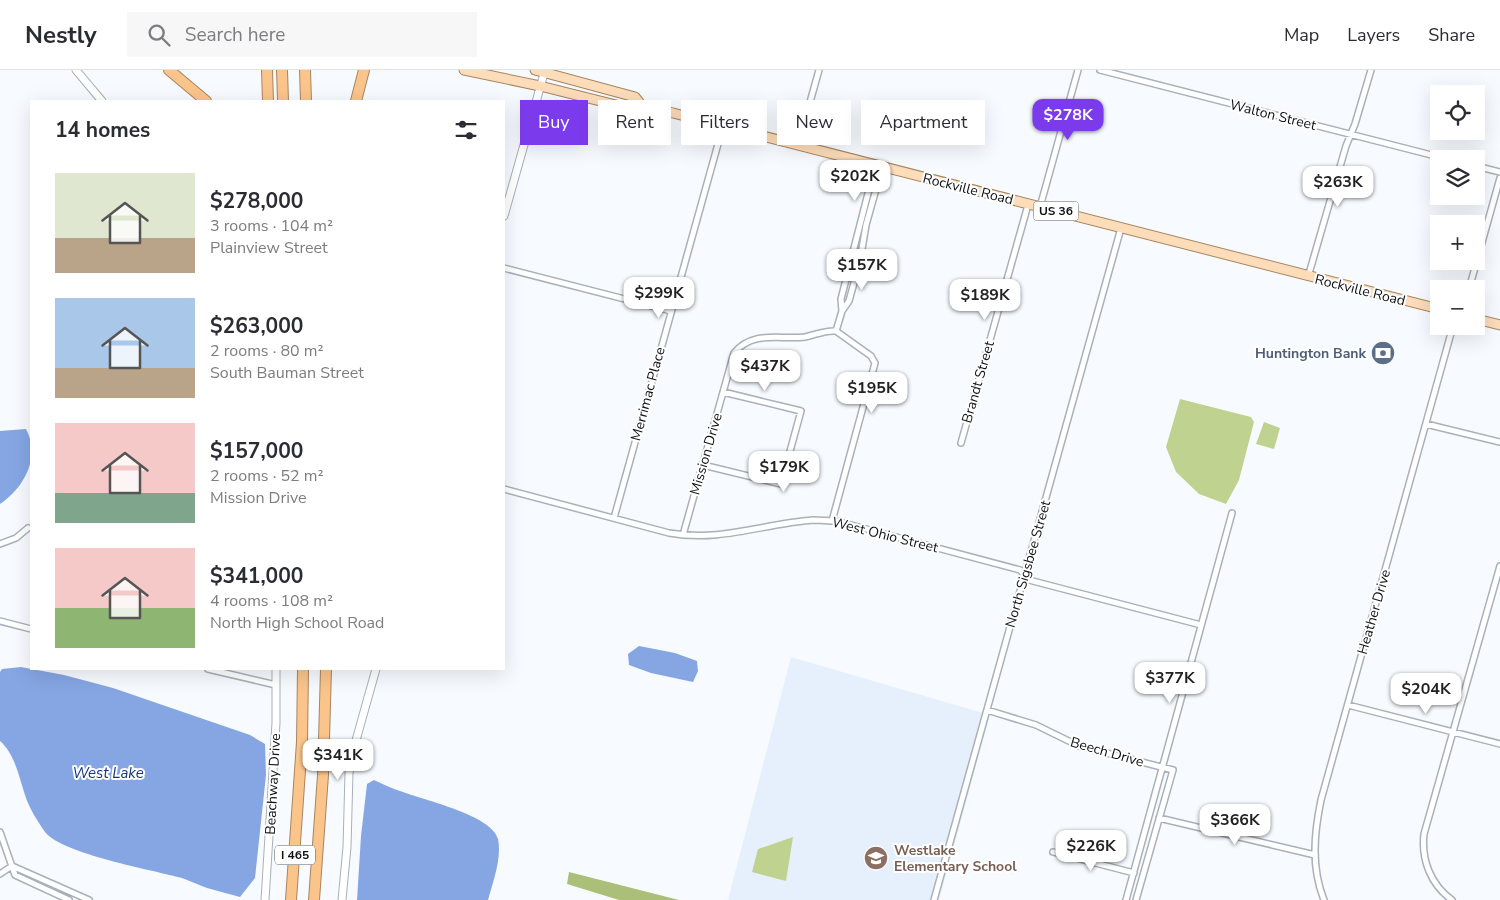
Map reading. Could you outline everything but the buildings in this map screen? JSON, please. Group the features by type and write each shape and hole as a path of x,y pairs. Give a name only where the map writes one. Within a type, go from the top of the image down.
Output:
{"highway":[{"path":"170,70 205,100"},
{"path":"267,70 268,100"},
{"path":"282,70 283,100"},
{"path":"305,70 306,100"},
{"path":"356,100 364,70"},
{"name":"I 465","path":"291,900 302,742 303,670"},
{"name":"I 465","path":"314,900 322,801 326,670"}],"main road":[{"name":"Rockville Road","path":"464,70 598,100"},
{"name":"Rockville Road","path":"541,71 626,94 635,97 637,100"},
{"name":"Rockville Road","path":"767,138 1430,308"},
{"path":"1485,321 1500,325"}],"street":[{"path":"76,70 101,100"},
{"path":"798,146 819,70"},
{"path":"1040,208 1078,70"},
{"name":"Walton Street","path":"1100,70 1430,155"},
{"path":"1308,277 1371,70"},
{"path":"505,212 540,86 541,71"},
{"name":"Merrimac Place","path":"614,518 718,145"},
{"path":"832,521 875,363 871,356 836,331 842,311 849,301 860,261 878,167"},
{"path":"1485,168 1500,172"},
{"path":"1472,280 1500,178"},
{"name":"Brandt Street","path":"961,443 1028,205"},
{"name":"North Sigsbee Street","path":"934,900 1121,228"},
{"path":"505,268 671,311"},
{"name":"Mission Drive","path":"683,535 734,354 748,342 759,338 798,338 829,330 836,331"},
{"name":"Heather Drive","path":"1324,900 1317,876 1314,855 1319,808 1451,335"},
{"path":"703,465 781,484 801,411 723,392"},
{"path":"1426,424 1500,442"},
{"name":"West Ohio Street","path":"505,489 683,535 714,536 805,521 832,521 1020,570 1029,580 1201,625"},
{"path":"1126,900 1232,513"},
{"path":"0,544 16,538 28,528"},
{"path":"1452,900 1442,892 1430,875 1424,858 1424,834 1500,566"},
{"path":"0,621 30,629"},
{"path":"212,670 276,685"},
{"name":"Beachway Drive","path":"265,900 276,723 276,670"},
{"path":"342,900 347,847 349,773 376,670"},
{"path":"1348,705 1500,744"},
{"name":"Beech Drive","path":"987,710 1030,722 1079,746 1173,770 1159,818"},
{"path":"1136,900 1159,818 1314,855"},
{"path":"0,832 15,875 69,900"},
{"path":"1053,852 1134,872"},
{"path":"0,874 12,866"},
{"path":"12,866 89,900"}],"shaded area":[{"path":"791,657 990,715 939,900 728,900"}],"green space":[{"path":"1180,399 1251,417 1254,422 1239,480 1226,504 1199,494 1176,472 1166,447"},
{"path":"1264,422 1280,428 1274,449 1256,444"},
{"path":"793,837 786,881 752,872 758,849"},
{"path":"569,872 679,900 619,900 567,884"}],"water":[{"path":"26,429 30,440 30,464 23,481 0,504 0,431"},
{"path":"639,646 675,653 697,661 698,671 693,682 651,673 629,665 628,654"},
{"name":"West Lake","path":"21,667 64,675 113,688 250,735 265,744 266,775 255,878 240,897 207,888 182,878 88,854 55,840 45,832 29,805 13,759 0,741 0,672 2,669"},
{"path":"374,780 471,816 493,830 498,839 499,854 488,900 357,900 361,836 367,784"}],"place":[{"name":"Huntington Bank","path":"1383,353"},
{"name":"Westlake Elementary School","path":"876,858"}]}
